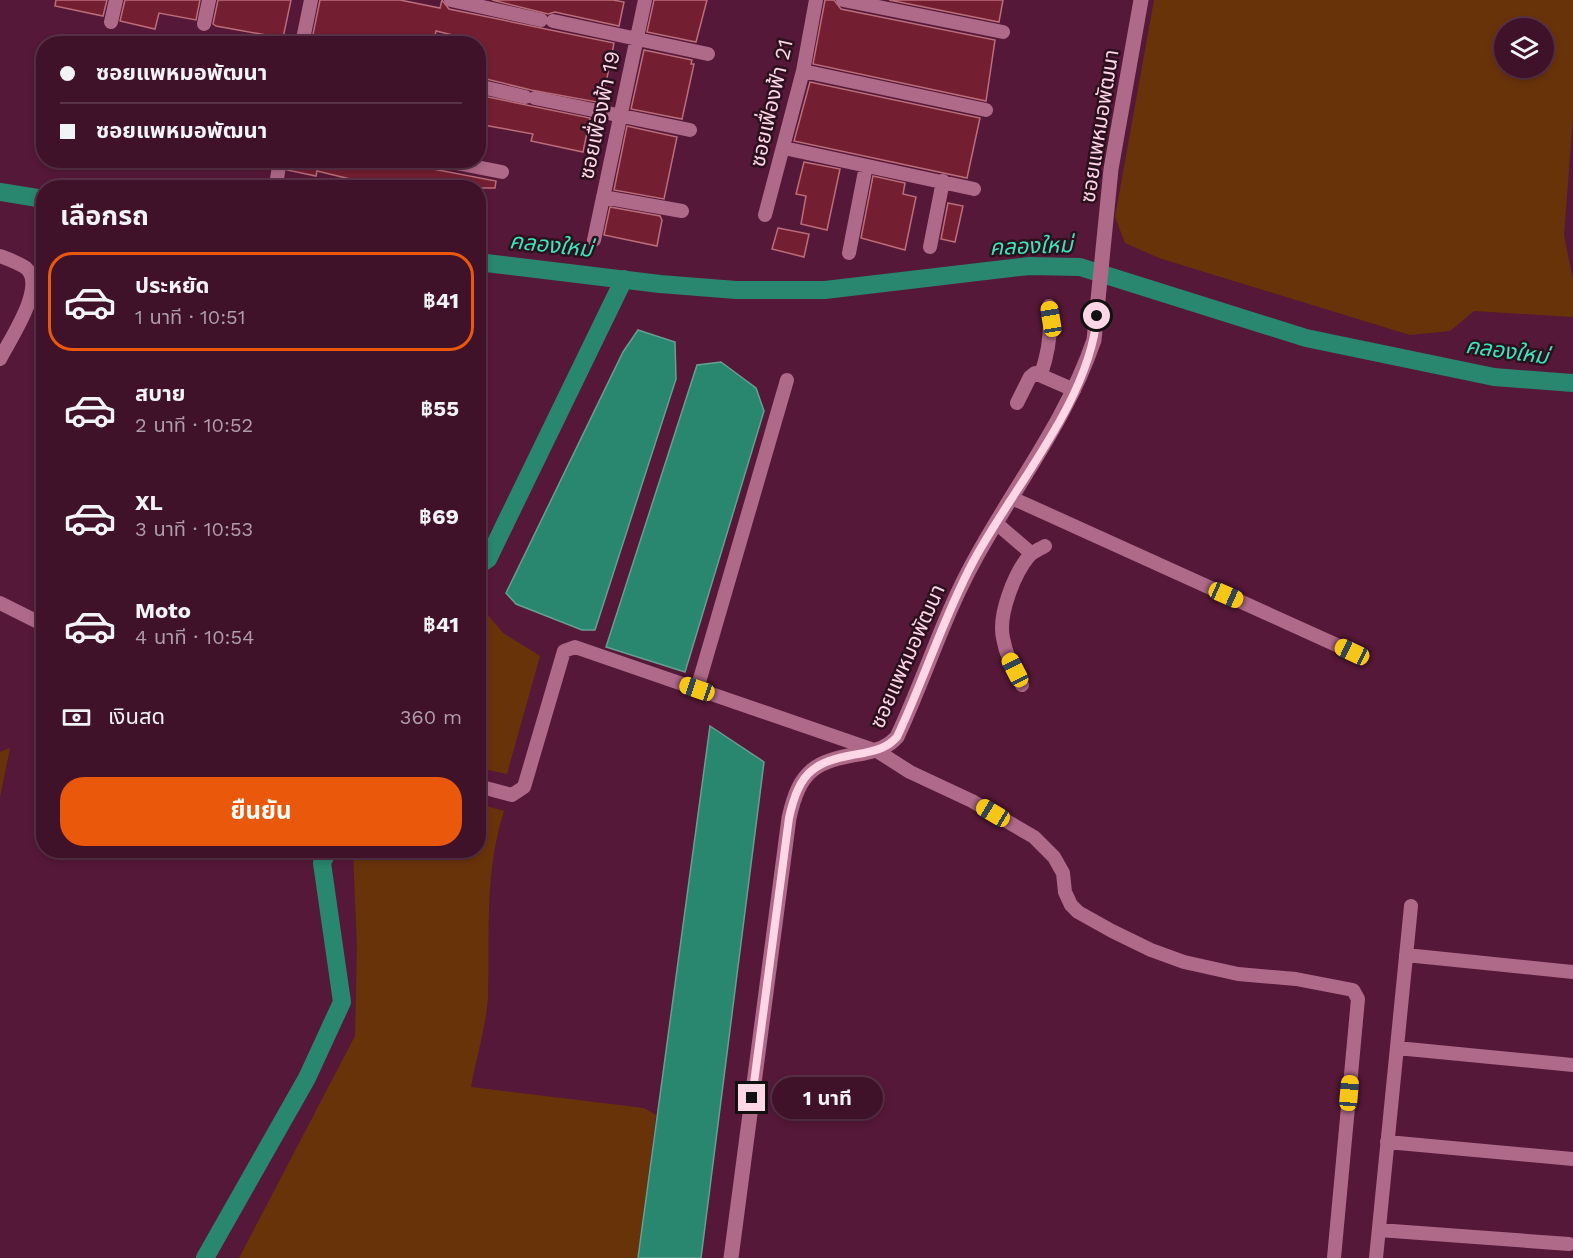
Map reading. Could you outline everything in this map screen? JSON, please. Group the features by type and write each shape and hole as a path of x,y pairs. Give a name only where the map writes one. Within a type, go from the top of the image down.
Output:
{"street":[{"path":"111,22 116,0"},
{"path":"204,24 209,0"},
{"path":"303,36 310,0"},
{"path":"451,0 708,54"},
{"name":"ซอยเฟื่องฟ้า 19","path":"594,240 645,0"},
{"name":"ซอยเฟื่องฟ้า 21","path":"765,215 784,148 816,0"},
{"path":"843,0 1003,32"},
{"name":"ซอยแพหมอพัฒนา","path":"731,1258 793,800 798,784 816,767 834,759 876,751 897,737 973,562 1074,390 1094,340 1111,169 1142,0"},
{"path":"802,71 986,110"},
{"path":"486,88 690,130"},
{"path":"784,148 974,189"},
{"path":"849,253 866,166"},
{"path":"482,168 502,172"},
{"path":"930,247 943,181"},
{"path":"603,197 682,211"},
{"path":"0,256 26,268 33,278 34,287 30,302 0,359"},
{"path":"1041,374 1048,355 1050,339 1048,306"},
{"path":"1017,403 1030,376 1041,374 1074,390"},
{"path":"697,689 787,380"},
{"path":"1012,498 1352,652"},
{"path":"994,526 1031,554"},
{"path":"1022,685 1007,655 1002,629 1020,568 1031,554 1045,546"},
{"path":"0,603 36,621"},
{"path":"486,788 512,795 524,787 564,651 575,647 876,751 910,772 972,801 1034,837 1054,857 1063,873 1065,892 1071,905 1078,912 1151,950 1184,962 1238,974 1296,979 1340,986 1357,993 1334,1258"},
{"path":"1376,1258 1411,906"},
{"path":"1406,955 1573,972"},
{"path":"1397,1048 1573,1065"},
{"path":"1387,1142 1573,1159"},
{"path":"1378,1230 1569,1244"}],"shaded area":[{"path":"1154,0 1573,0 1573,117 1564,235 1573,280 1573,317 1474,311 1450,331 1410,335 1159,258 1125,243 1115,217"},
{"path":"638,330 675,342 676,379 595,630 582,630 516,604 506,593 623,352"},
{"path":"721,362 756,388 764,411 685,672 606,647 697,365"},
{"path":"486,612 503,633 540,656 507,774 486,770"},
{"path":"710,726 764,762 701,1258 638,1258"},
{"path":"10,748 0,797 0,752"},
{"path":"486,806 504,811 493,858 491,880 487,1008 471,1087 644,1108 656,1115 638,1258 239,1258 355,1036 357,947 353,858 486,858"}],"building":[{"path":"56,0 107,0 103,16 55,6"},
{"path":"125,0 200,0 196,20 159,13 155,29 120,21"},
{"path":"218,0 291,0 283,36 272,36 213,24"},
{"path":"320,0 400,0 440,8 442,0 449,9 614,43 602,103 486,79 486,36 457,36 436,31 435,36 313,36"},
{"path":"492,0 613,0 624,2 619,26 555,12 548,14"},
{"path":"654,0 707,0 696,42 647,32"},
{"path":"825,0 834,0 841,9 995,40 986,101 813,64"},
{"path":"889,0 1003,0 999,22"},
{"path":"644,50 692,60 691,64 694,64 682,119 631,109"},
{"path":"810,82 980,118 967,178 794,141"},
{"path":"486,97 590,118 583,152 531,141 533,134 486,125"},
{"path":"627,126 677,137 664,199 614,190"},
{"path":"804,162 840,169 827,230 801,224 806,196 796,194"},
{"path":"287,168 428,168 496,181 495,188 486,188 486,180 354,180 317,171 316,176 287,170"},
{"path":"873,176 905,183 903,194 916,197 905,250 861,238"},
{"path":"948,203 963,206 955,242 941,239"},
{"path":"610,207 660,216 662,220 657,246 604,235"},
{"path":"778,228 809,234 804,257 772,249"}],"waterway":[{"name":"คลองใหม่","path":"0,192 36,198"},
{"name":"คลองใหม่","path":"486,263 660,284 736,290 825,290 1029,266 1080,267 1306,338 1494,377 1573,383"},
{"path":"486,560 624,279"},
{"path":"205,1258 307,1078 342,1002 322,863 324,858"}],"route":[{"path":"752,1098 789,818 798,784 816,767 834,759 876,751 891,744 897,737 973,562 1065,409 1094,340 1097,316"}]}
